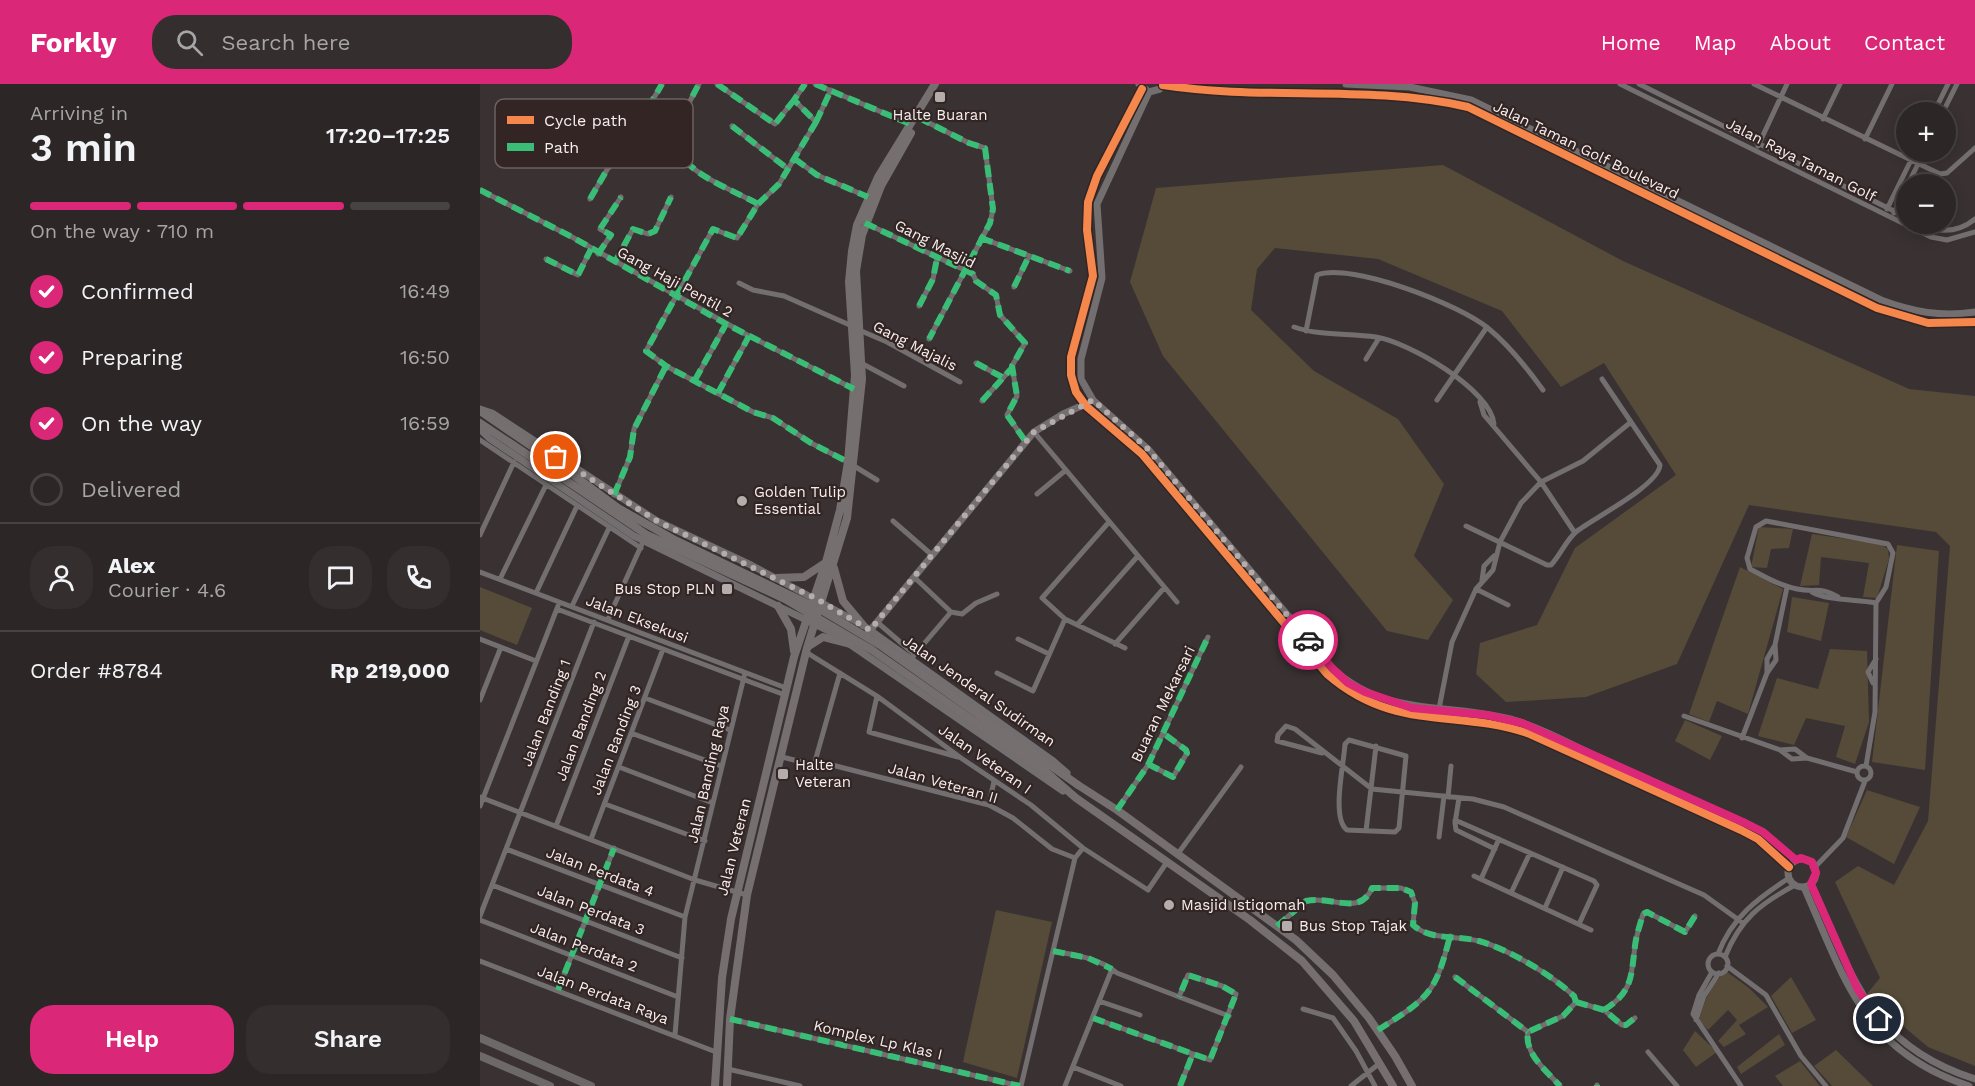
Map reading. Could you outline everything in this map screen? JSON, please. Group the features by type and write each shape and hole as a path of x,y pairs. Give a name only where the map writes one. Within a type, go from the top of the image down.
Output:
{"main road":[{"path":"811,621 847,518 861,363 849,282 857,225 868,197 934,84"},
{"path":"857,391 856,271 865,223 881,186 941,84"},
{"name":"Jalan Jenderal Sudirman","path":"480,410 647,535 785,599 872,650 1045,771 1074,797 1282,944 1309,969 1354,1021 1393,1086"},
{"name":"Jalan Jenderal Sudirman","path":"480,423 673,539 823,610 880,645 1117,810 1277,926 1333,975 1377,1030 1412,1086"},
{"path":"776,578 804,577 831,560"},
{"path":"831,560 839,591 854,616 867,628"},
{"path":"778,606 791,629 794,657"},
{"name":"Jalan Veteran","path":"727,1086 730,1018 747,895 807,650 811,621"},
{"name":"Jalan Veteran","path":"715,1086 726,941 794,657 811,621"},
{"path":"807,650 823,637 853,647"},
{"path":"764,783 775,784"},
{"path":"480,1038 591,1086"},
{"path":"480,1056 550,1086"}],"street":[{"path":"653,99 662,84"},
{"path":"691,99 699,84"},
{"path":"717,84 775,124 805,84"},
{"path":"815,84 910,124"},
{"path":"1143,88 1160,89 1163,84"},
{"name":"Jalan Taman Golf Boulevard","path":"1163,84 1259,92 1410,95 1468,107 1861,295 1906,310 1929,314 1975,312"},
{"name":"Jalan Taman Golf Boulevard","path":"1346,84 1410,87 1445,92 1492,108 1861,295 1886,311 1928,323 1975,322"},
{"name":"Jalan Raya Taman Golf","path":"1620,84 1891,219 1939,238 1961,237 1975,232"},
{"name":"Jalan Raya Taman Golf","path":"1639,84 1895,212"},
{"path":"1754,84 1896,154"},
{"path":"1756,151 1787,84"},
{"path":"1823,119 1840,84"},
{"path":"1865,139 1892,84"},
{"path":"1939,102 1948,84"},
{"path":"1948,102 1957,84"},
{"path":"1143,88 1097,204 1102,278 1081,359 1080,372 1084,386 1093,400 1148,449 1333,669 1348,683 1388,701 1510,719 1533,727 1763,832 1796,860"},
{"path":"1143,88 1097,176 1088,202 1088,230 1093,276 1071,357 1071,375 1076,392 1086,405 1142,454 1327,674 1352,694 1386,710 1437,719 1508,727 1530,734 1741,830 1766,845 1789,867"},
{"path":"831,90 795,159 779,184 758,204 737,238 717,228 713,229 646,351 666,366 753,412 773,418 877,480"},
{"path":"794,100 816,122"},
{"path":"919,118 963,140 981,146 987,152 993,209 990,224 929,339"},
{"path":"732,126 788,169"},
{"path":"1913,162 1940,174 1947,173 1975,148"},
{"path":"795,159 817,175 868,197"},
{"path":"1884,216 1911,162"},
{"path":"1913,174 1918,164"},
{"path":"693,167 758,204"},
{"path":"590,200 608,168"},
{"name":"Gang Haji Pentil 2","path":"480,190 726,324 857,391"},
{"path":"598,254 611,235 600,229 621,197"},
{"path":"615,262 633,229 648,234 655,231 671,197"},
{"path":"1891,219 1895,212"},
{"path":"1956,229 1975,219"},
{"name":"Gang Masjid","path":"865,223 974,275 976,281 996,295 1000,315 1024,342 1011,369"},
{"path":"981,238 1070,271"},
{"path":"546,259 578,276 591,249"},
{"path":"1014,287 1029,256"},
{"path":"920,306 933,279 937,258"},
{"path":"1306,331 1317,275 1332,272 1351,274 1402,287 1487,327 1511,349 1543,390"},
{"name":"Gang Majalis","path":"739,283 753,290 784,296 856,328 887,342 960,382"},
{"path":"695,380 726,324"},
{"path":"1294,327 1306,331 1379,338 1404,347 1454,374 1480,400 1484,415 1541,482 1575,533"},
{"path":"1437,400 1487,327"},
{"path":"718,393 749,336"},
{"path":"1366,359 1379,338"},
{"path":"861,363 904,386"},
{"path":"976,363 1002,377"},
{"path":"614,495 630,457 634,429 666,366"},
{"path":"982,401 1011,369 1017,396 1008,420 1026,442"},
{"path":"1466,526 1551,565 1575,533 1633,494 1660,470 1660,465 1602,379"},
{"path":"853,647 867,628 877,622 1034,432 1063,414 1093,400"},
{"name":"Jalan Jenderal Sudirman","path":"480,410 492,413 614,495 680,534 751,565 818,599 912,656 1052,760 1080,786"},
{"path":"1437,719 1448,654 1482,580 1484,567 1495,555 1521,503 1541,482 1583,460 1631,422"},
{"name":"Jalan Jenderal Sudirman","path":"480,429 533,471 642,545 811,621 853,647 1042,778 1074,797"},
{"path":"1034,432 1177,602"},
{"path":"480,451 482,442 533,471 546,485 609,528 642,545 608,619"},
{"path":"480,535 514,462"},
{"path":"1037,494 1066,470"},
{"path":"500,579 546,485"},
{"path":"536,593 577,506"},
{"path":"893,521 932,555"},
{"path":"1815,867 1843,838 1865,781 1872,774 1866,766 1873,729 1874,685 1869,672 1876,658 1876,603 1886,587 1893,553 1888,544 1766,521 1760,522 1756,527 1747,564 1750,569 1787,587 1810,591 1824,598 1838,597 1876,603"},
{"path":"1109,522 1043,597 1065,619 1125,648"},
{"path":"572,606 609,528"},
{"path":"1077,625 1137,557"},
{"path":"741,588 751,582 751,565"},
{"name":"Jalan Eksekusi","path":"480,572 608,619 745,673 785,692"},
{"path":"914,577 951,612 962,615 976,603 997,594"},
{"path":"1742,738 1767,672 1767,659 1775,645 1787,587"},
{"path":"1115,644 1164,588"},
{"path":"1476,589 1508,605"},
{"path":"480,806 560,602"},
{"name":"Jalan Eksekusi","path":"557,609 742,680 785,692"},
{"path":"877,622 912,656 951,612"},
{"path":"997,673 1033,691 1065,619"},
{"name":"Jalan Banding 1","path":"480,918 594,622"},
{"name":"Jalan Banding 2","path":"555,826 628,636"},
{"name":"Buaran Mekarsari","path":"1117,810 1148,764 1208,637"},
{"path":"480,639 536,661"},
{"path":"1018,639 1049,654"},
{"path":"480,700 501,647"},
{"name":"Jalan Banding 3","path":"591,839 663,649"},
{"name":"Jalan Veteran I","path":"807,650 877,696 961,758 1031,805 1083,848 1148,890 1167,862"},
{"name":"Jalan Banding Raya","path":"675,1035 685,917 745,673"},
{"path":"814,765 840,673"},
{"path":"877,696 868,732 961,758"},
{"path":"645,698 730,730"},
{"path":"1684,716 1780,750 1792,759 1807,758 1857,772"},
{"path":"1322,753 1278,741 1278,735 1286,726 1372,789 1459,798 1504,807 1704,895 1743,922"},
{"path":"1148,764 1173,777 1187,753 1163,733"},
{"path":"631,734 722,766"},
{"path":"1346,741 1376,746 1406,756 1404,793 1398,831 1347,830 1341,824 1339,802 1346,741"},
{"path":"1366,831 1376,746"},
{"path":"1780,750 1796,749 1807,758"},
{"name":"Jalan Veteran II","path":"782,757 814,765 832,765 988,805 1013,818 1053,849 1075,858"},
{"path":"1440,837 1451,766"},
{"path":"1857,772 1859,768 1866,766"},
{"path":"618,767 713,804"},
{"path":"1177,855 1240,767"},
{"path":"1857,772 1858,777 1865,781"},
{"path":"988,805 994,781"},
{"path":"482,798 695,880 747,895"},
{"path":"1459,798 1455,827 1460,832 1495,849"},
{"path":"605,804 705,841"},
{"path":"1455,820 1563,867 1597,885 1579,924"},
{"path":"1481,879 1499,839"},
{"path":"558,990 614,848"},
{"path":"1020,1086 1075,858 1083,848"},
{"name":"Jalan Perdata 4","path":"506,849 685,917"},
{"path":"1511,893 1530,853"},
{"path":"1795,885 1789,878 1789,867 1796,860 1807,859 1815,867 1816,873 1808,885"},
{"path":"1545,908 1563,867"},
{"path":"1474,876 1591,930"},
{"path":"1716,973 1708,966 1709,959 1718,954 1725,936 1737,917 1789,878"},
{"name":"Jalan Perdata 3","path":"492,885 681,958"},
{"path":"1808,885 1795,885 1752,912 1732,939 1725,957 1727,966 1766,995 1802,1056 1826,1086"},
{"path":"1808,885 1858,990 1870,1009 1909,1047 1931,1062 1975,1079"},
{"path":"1808,885 1851,993 1864,1015 1904,1055 1927,1069 1969,1086"},
{"path":"1277,926 1306,901 1360,904 1368,898 1372,888 1385,887 1411,892 1415,903 1413,925 1421,932 1459,936 1490,944 1517,958 1570,992 1576,1002 1604,1010 1622,1025 1626,1025 1635,1018"},
{"path":"1604,1010 1615,1003 1632,978 1635,943 1643,914 1647,912 1685,932 1695,916"},
{"name":"Jalan Perdata 2","path":"480,918 678,997"},
{"path":"1377,1030 1428,995 1440,975 1450,936"},
{"path":"1053,951 1088,958 1112,969 1117,974 1229,1016"},
{"path":"1718,954 1725,957"},
{"name":"Jalan Perdata Raya","path":"480,961 716,1052"},
{"path":"1727,966 1716,973 1704,996 1696,1020 1720,1051 1740,1086"},
{"path":"1065,1086 1112,969"},
{"path":"1092,1018 1192,1056 1210,1060 1236,994 1194,975 1188,975 1179,997"},
{"path":"1455,977 1528,1032"},
{"path":"1099,1001 1140,1015"},
{"path":"1528,1032 1563,1016 1576,1002"},
{"path":"1303,1009 1328,1015 1342,1029 1375,1086"},
{"name":"Komplex Lp Klas I","path":"730,1018 1020,1086"},
{"path":"1342,1029 1354,1021"},
{"path":"1528,1032 1526,1040 1532,1054 1560,1086"},
{"path":"1648,1052 1677,1086"},
{"path":"1180,1086 1192,1056"},
{"path":"1351,1086 1380,1063"},
{"path":"1073,1067 1121,1086"},
{"path":"728,1070 800,1086"}],"shaded area":[{"path":"1443,165 1623,261 1909,389 1975,396 1975,1066 1928,1047 1866,995 1880,978 1835,882 1858,866 1894,885 1928,821 1950,546 1936,532 1749,505 1677,664 1586,697 1506,702 1476,674 1480,643 1537,625 1575,548 1676,475 1604,363 1561,387 1502,311 1378,259 1275,248 1257,269 1251,310 1314,371 1398,419 1444,484 1414,556 1453,600 1428,640 1387,631 1163,356 1130,282 1156,188"},
{"path":"1759,527 1793,529 1789,548 1771,549 1767,568 1751,567"},
{"path":"1812,534 1881,544 1888,549 1889,559 1877,598 1863,597 1869,563 1821,557 1819,585 1800,586"},
{"path":"1897,545 1939,551 1925,770 1872,762"},
{"path":"1740,567 1783,589 1748,714 1717,701 1709,722 1689,714"},
{"path":"480,587 532,608 517,645 480,630"},
{"path":"1792,597 1829,603 1821,641 1787,632"},
{"path":"1830,649 1867,651 1869,722 1855,764 1836,757 1845,726 1806,718 1794,745 1758,736 1777,678 1818,689"},
{"path":"1685,720 1722,736 1710,760 1675,741"},
{"path":"1867,790 1920,807 1894,864 1846,837"},
{"path":"996,910 1052,922 1017,1078 963,1062"},
{"path":"1727,972 1749,988 1768,1007 1739,1025 1746,1034 1724,1047 1718,1041 1737,1020 1728,1010 1708,1030 1699,1020 1712,986"},
{"path":"1791,977 1816,1020 1792,1033 1771,996"},
{"path":"1695,1031 1717,1052 1696,1067 1683,1050"},
{"path":"1779,1034 1785,1045 1741,1074 1737,1067"},
{"path":"1836,1050 1873,1086 1832,1086 1814,1066"},
{"path":"1800,1061 1820,1086 1783,1086 1775,1076"}],"marked path":[{"path":"653,99 662,84"},
{"path":"691,99 699,84"},
{"path":"717,84 775,124 794,100"},
{"path":"758,204 779,184 816,122 794,100 805,84"},
{"path":"815,84 910,124"},
{"path":"816,122 831,90"},
{"path":"919,118 969,143 985,148 993,209 990,223 929,339"},
{"path":"732,126 788,169"},
{"path":"795,159 817,175 868,197"},
{"path":"590,199 608,168"},
{"path":"693,168 705,177 758,204 737,238 713,229 646,351 666,366 753,412 773,418 811,443 848,462"},
{"path":"480,190 572,237 726,324 854,389"},
{"path":"598,254 611,235 600,229 621,197"},
{"path":"615,262 633,229 648,234 655,231 671,197"},
{"path":"865,223 973,274 976,281 996,295 1000,315 1025,343 1012,366 1017,396 1007,415 1026,442"},
{"path":"981,238 1070,271"},
{"path":"546,259 578,275 591,249"},
{"path":"1014,287 1029,256"},
{"path":"919,306 933,279 937,258"},
{"path":"695,380 726,324"},
{"path":"718,393 749,336"},
{"path":"976,363 1002,377"},
{"path":"614,495 630,457 634,429 666,366"},
{"path":"982,401 1011,369"},
{"path":"1117,810 1148,765 1208,637"},
{"path":"1148,764 1173,777 1187,753 1163,733"},
{"path":"558,990 614,848"},
{"path":"1277,926 1306,901 1352,903 1367,897 1372,888 1401,888 1411,892 1415,903 1413,925 1420,930 1436,936 1471,939 1503,950 1542,971 1574,996 1576,1002 1563,1016 1528,1032 1529,1048 1533,1055 1560,1086"},
{"path":"1604,1010 1621,997 1629,983 1636,938 1643,914 1647,912 1685,932 1695,916"},
{"path":"1378,1030 1419,1002 1427,993 1439,971 1450,936"},
{"path":"1053,951 1088,958 1112,969"},
{"path":"1093,1018 1210,1060 1236,994 1222,986 1188,975 1179,997"},
{"path":"1455,977 1528,1032"},
{"path":"1576,1002 1604,1010 1622,1025 1626,1025 1635,1018"},
{"path":"730,1019 1020,1086"},
{"path":"1180,1086 1192,1056"}],"cycle path":[{"path":"1163,85 1239,92 1392,96 1468,107 1877,308 1928,323 1975,322"},
{"path":"1142,89 1097,176 1088,202 1087,230 1093,276 1071,357 1071,375 1076,392 1086,406 1142,454 1327,674 1352,692 1377,705 1401,712 1503,726 1530,734 1741,830 1758,839 1789,867"}],"way so far":[{"path":"556,457 680,534 751,565 870,630 1034,432 1063,414 1093,400 1148,449 1308,640"}],"place":[{"name":"Halte Buaran","path":"940,97"},
{"name":"Golden Tulip Essential","path":"742,501"},
{"name":"Bus Stop PLN","path":"727,589"},
{"name":"Halte Veteran","path":"783,774"},
{"name":"Masjid Istiqomah","path":"1169,905"},
{"name":"Bus Stop Tajak","path":"1287,926"}],"route":[{"path":"1308,640 1348,683 1365,692 1412,708 1487,715 1510,719 1533,727 1745,823 1780,844 1796,860 1801,858 1812,862 1816,873 1811,884 1858,990 1879,1019"}]}
